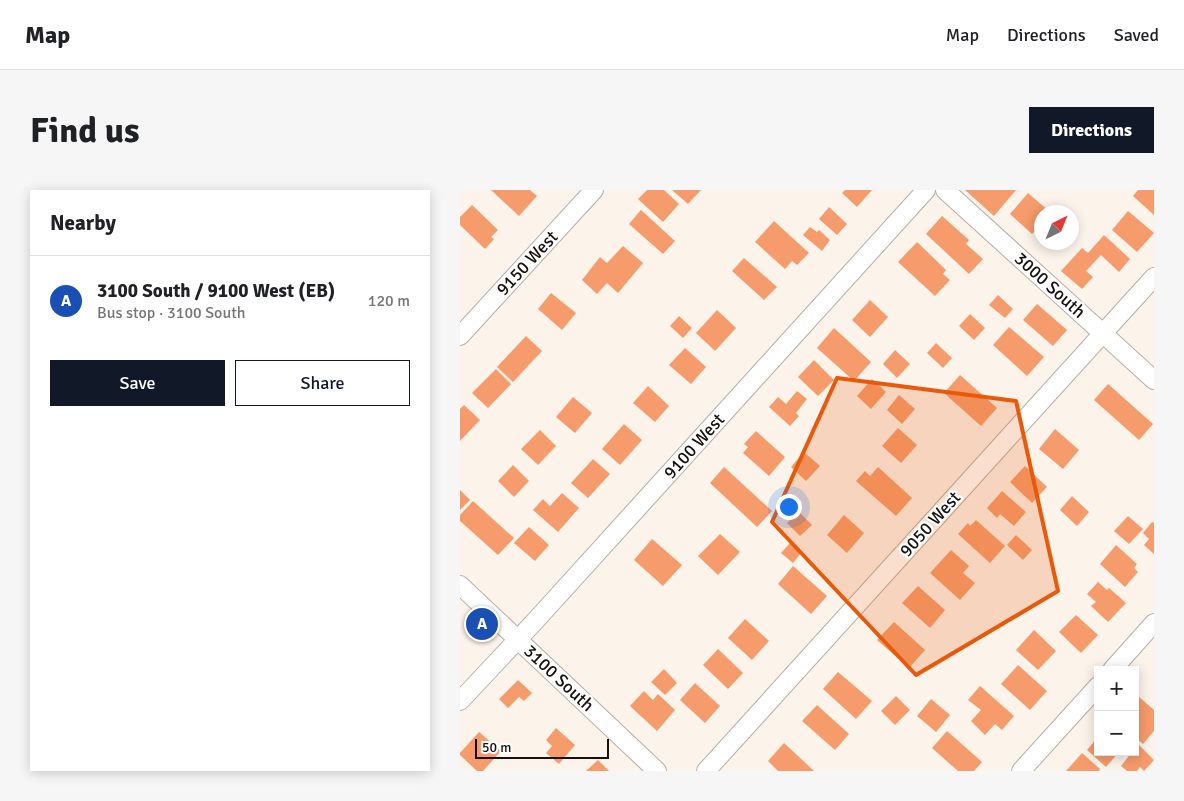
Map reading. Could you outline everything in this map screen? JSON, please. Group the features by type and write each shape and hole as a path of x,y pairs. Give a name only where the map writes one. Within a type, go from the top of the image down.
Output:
{"street":[{"name":"9150 West","path":"460,336 594,190"},
{"name":"9100 West","path":"460,701 518,640 926,190"},
{"name":"3000 South","path":"945,190 1154,380"},
{"name":"9050 West","path":"706,771 1154,277"},
{"name":"3100 South","path":"460,585 658,771"},
{"path":"1116,666 1154,623"},
{"path":"1021,771 1094,690"}],"highlighted area":[{"path":"837,378 1016,401 1058,591 916,675 772,522"}],"building":[{"path":"491,190 530,190 537,196 519,216"},
{"path":"647,190 664,190 679,204 663,222 638,199"},
{"path":"672,190 701,190 688,204"},
{"path":"845,190 872,190 857,207 842,193"},
{"path":"965,190 1016,190 994,216"},
{"path":"1138,190 1154,190 1154,215 1133,196"},
{"path":"1028,193 1042,205 1034,205 1034,232 1032,234 1010,214"},
{"path":"472,205 498,230 491,237 494,239 485,249 460,225 460,217"},
{"path":"829,207 847,224 837,235 819,219"},
{"path":"641,210 675,241 663,254 629,224"},
{"path":"1128,211 1154,233 1137,252 1112,230"},
{"path":"942,216 969,240 966,244 983,259 969,274 926,234"},
{"path":"774,221 809,253 797,265 792,261 785,269 755,242"},
{"path":"810,227 817,232 819,230 830,240 822,251 803,235"},
{"path":"1104,235 1130,259 1119,272 1101,255 1086,271 1093,277 1082,289 1061,271 1082,248 1088,253"},
{"path":"917,242 946,270 943,274 950,280 935,296 898,262"},
{"path":"623,246 643,263 618,293 607,283 597,294 582,280 600,257 607,263"},
{"path":"744,258 777,287 764,300 732,271"},
{"path":"551,293 576,313 562,330 538,309"},
{"path":"998,295 1013,309 1005,318 989,305"},
{"path":"870,300 888,317 870,337 852,320"},
{"path":"1037,304 1067,330 1053,346 1023,320"},
{"path":"717,310 736,328 715,351 696,333"},
{"path":"970,314 985,328 974,340 959,326"},
{"path":"679,316 692,328 683,338 670,326"},
{"path":"1009,327 1044,357 1027,376 993,345"},
{"path":"834,328 871,362 854,381 817,348"},
{"path":"526,336 542,351 513,382 497,367"},
{"path":"936,343 952,358 943,368 927,353"},
{"path":"685,348 706,367 691,384 669,365"},
{"path":"895,350 910,364 897,378 883,364"},
{"path":"814,360 834,380 818,396 798,377"},
{"path":"496,369 511,384 488,408 472,393"},
{"path":"960,375 997,408 981,426 944,393"},
{"path":"872,379 886,392 871,409 857,396"},
{"path":"1108,384 1153,424 1139,440 1094,400"},
{"path":"648,386 669,406 655,422 633,403"},
{"path":"797,391 807,399 796,413 799,416 790,426 769,407 778,397 786,404"},
{"path":"899,395 915,409 902,424 887,410"},
{"path":"573,397 592,413 575,433 556,417"},
{"path":"464,405 480,420 460,441 460,409"},
{"path":"624,424 642,440 620,465 602,449"},
{"path":"898,428 917,445 901,463 882,446"},
{"path":"1055,429 1079,450 1063,469 1039,449"},
{"path":"540,430 556,446 538,465 521,449"},
{"path":"756,431 785,457 769,476 743,453 748,447 744,444"},
{"path":"804,452 820,466 806,481 791,467"},
{"path":"593,459 610,474 588,498 571,483"},
{"path":"513,465 529,481 514,497 498,481"},
{"path":"1025,466 1047,487 1032,503 1010,482"},
{"path":"724,467 772,511 757,527 710,483"},
{"path":"878,467 912,498 896,516 856,481 865,471 870,476"},
{"path":"460,490 470,500 460,510"},
{"path":"1002,491 1026,512 1014,526 1000,514 997,518 987,508"},
{"path":"562,493 579,508 558,532 533,510 543,499 550,506"},
{"path":"1072,496 1089,512 1077,526 1060,510"},
{"path":"473,501 514,538 498,555 460,521 460,515"},
{"path":"799,512 812,525 800,536 787,523"},
{"path":"844,515 864,533 847,553 827,535"},
{"path":"1128,516 1143,529 1129,544 1114,531"},
{"path":"976,520 1005,546 990,563 958,534 968,523 970,526"},
{"path":"1152,522 1154,523 1154,554 1144,545 1149,539 1143,533"},
{"path":"529,527 549,545 535,561 514,543"},
{"path":"720,534 740,552 718,575 698,556"},
{"path":"1016,535 1032,550 1023,560 1007,545"},
{"path":"652,539 682,565 663,586 634,560"},
{"path":"790,543 801,553 793,563 781,553"},
{"path":"1116,545 1137,564 1134,568 1138,572 1125,587 1100,564"},
{"path":"951,550 969,566 963,573 975,583 960,600 930,573"},
{"path":"793,566 827,596 811,614 778,584"},
{"path":"1098,582 1107,590 1109,588 1126,603 1108,622 1091,606 1096,602 1087,594"},
{"path":"918,586 945,610 930,628 902,603"},
{"path":"1076,615 1098,635 1081,653 1059,632"},
{"path":"745,619 769,641 752,660 728,638"},
{"path":"894,622 925,650 909,668 877,640"},
{"path":"1034,630 1056,651 1038,670 1016,650"},
{"path":"718,649 743,673 728,689 703,665"},
{"path":"1018,665 1047,691 1030,710 1001,684"},
{"path":"664,669 677,683 665,695 651,682"},
{"path":"838,672 872,701 856,719 823,689"},
{"path":"518,680 532,693 524,701 519,697 508,708 499,699"},
{"path":"695,683 720,706 705,723 680,700"},
{"path":"980,686 1014,716 1002,730 995,724 985,735 971,721 981,710 968,700"},
{"path":"644,691 653,700 658,694 675,710 657,731 630,706"},
{"path":"896,696 910,710 895,725 881,711"},
{"path":"1139,697 1154,710 1154,731 1143,744 1139,740"},
{"path":"931,699 950,715 936,732 917,716"},
{"path":"817,705 849,734 835,750 802,721"},
{"path":"556,728 575,745 559,764 546,753 552,746 546,740"},
{"path":"947,731 982,762 974,771 958,771 932,748"},
{"path":"479,732 501,751 483,771 477,771 460,755"},
{"path":"1094,742 1094,756 1116,756 1106,767 1087,750"},
{"path":"784,743 814,771 778,771 768,761"},
{"path":"1139,745 1154,760 1144,771 1140,767 1137,771 1127,771 1121,766 1129,756 1139,756"},
{"path":"1082,753 1100,769 1099,771 1066,771"},
{"path":"598,760 609,771 586,771"}],"place":[{"name":"3100 South / 9100 West (EB)","path":"482,624"}]}
